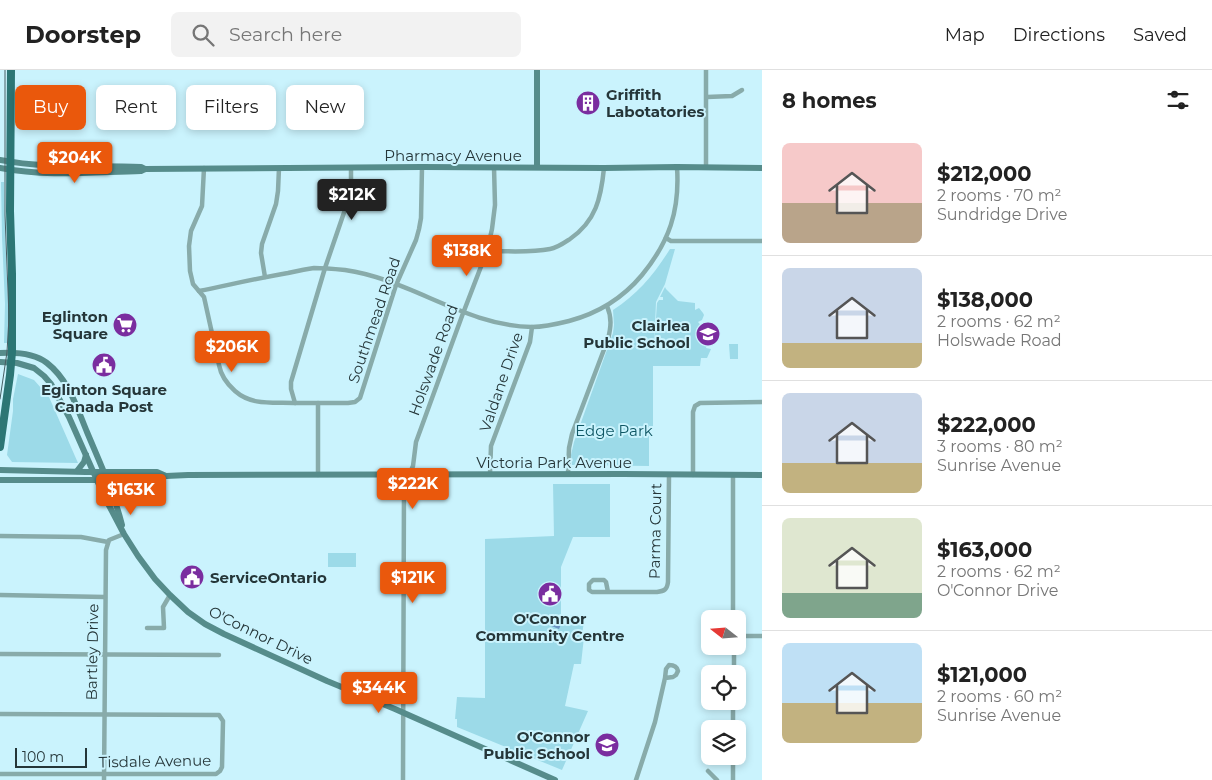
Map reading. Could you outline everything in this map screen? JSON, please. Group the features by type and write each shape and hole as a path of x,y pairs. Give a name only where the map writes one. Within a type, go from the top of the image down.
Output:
{"main road":[{"path":"0,447 12,363 11,70"},
{"path":"537,70 537,167"},
{"name":"Pharmacy Avenue","path":"0,160 11,166 42,173 141,172 145,169 204,168 762,168"},
{"name":"Pharmacy Avenue","path":"0,168 11,166"},
{"path":"0,353 12,352 39,358 57,373 74,400 108,480"},
{"path":"0,362 29,366 41,372 48,380 69,417 97,480"},
{"path":"77,471 84,462 86,454"},
{"path":"97,455 106,464 119,472"},
{"name":"Victoria Park Avenue","path":"0,470 157,472 166,476"},
{"name":"Victoria Park Avenue","path":"0,480 156,480 166,476 762,475"},
{"name":"O'Connor Drive","path":"97,480 124,534 155,579 170,596 205,624 327,681 555,780"},
{"name":"O'Connor Drive","path":"108,480 124,534"},
{"path":"115,504 116,494 124,480"}],"street":[{"path":"706,70 706,167"},
{"path":"706,97 732,96 742,90"},
{"name":"Southmead Road","path":"318,403 348,403 355,402 360,398 396,285 419,229 422,167"},
{"name":"Holswade Road","path":"404,780 404,483 413,466 416,442 488,251 495,205 494,167"},
{"path":"199,291 314,268 325,268 357,272 396,285 477,317 502,324 532,326 554,324 577,318 606,306 623,295 635,284 654,260 666,238 676,206 677,167"},
{"path":"204,168 202,206 191,231 188,246 193,284 204,296 221,373 228,385 252,401 266,403 318,403 318,476"},
{"path":"265,277 261,253 262,244 276,204 279,168"},
{"path":"296,403 291,389 291,382 325,268 349,198 351,168"},
{"path":"488,251 540,251 552,249 578,233 592,217 600,198 604,168"},
{"path":"666,238 671,241 762,240"},
{"path":"568,474 569,448 572,434 608,339 611,326 606,306"},
{"name":"Valdane Drive","path":"490,474 491,446 530,342 532,326"},
{"path":"693,475 694,406 700,403 762,402"},
{"name":"Parma Court","path":"608,592 604,580 593,580 589,584 589,590 592,592 608,592 664,591 667,588 669,475"},
{"path":"733,610 734,475"},
{"path":"0,536 81,537 108,542 114,537 124,534"},
{"name":"Bartley Drive","path":"104,780 105,597 106,550 108,542"},
{"path":"0,595 105,597"},
{"path":"148,628 164,628 163,607 170,596"},
{"path":"746,636 762,636"},
{"path":"0,654 219,656"},
{"path":"636,780 655,724 665,678"},
{"path":"0,714 104,715"},
{"name":"Tisdale Avenue","path":"0,774 214,775 220,771 222,764 223,721 218,715 104,715"},
{"path":"733,765 733,780"},
{"path":"708,771 717,780"}],"green space":[{"path":"1,182 4,182 8,303 10,303 8,343 4,343 5,304"},
{"name":"Edge Park","path":"670,249 675,249 665,284 656,302 654,348 657,303 659,300 663,300 663,297 660,297 665,287 678,301 695,303 695,310 699,308 703,313 702,320 698,322 711,337 711,345 707,345 706,348 711,349 707,358 701,358 700,366 653,366 653,426 649,426 649,466 572,465 571,455 574,442 613,333 613,310 645,282"},
{"path":"729,344 738,344 738,359 730,359"},
{"path":"18,374 34,380 49,397 78,463 12,462 7,455 13,399"},
{"path":"553,484 610,484 610,537 573,537 561,567 561,617 584,622 581,664 574,664 565,706 588,711 562,770 457,727 457,719 455,719 457,697 485,698 485,539 554,536"},
{"path":"328,553 356,553 356,567 328,567"}],"shaded area":[{"path":"547,616 562,622 559,629 544,623"}],"tram line":[{"path":"0,399 7,352 9,317 5,215 5,70"}],"place":[{"name":"Griffith Labotatories","path":"588,103"},
{"name":"Eglinton Square","path":"125,325"},
{"name":"Clairlea Public School","path":"708,334"},
{"name":"Eglinton Square Canada Post","path":"104,365"},
{"name":"ServiceOntario","path":"192,577"},
{"name":"O'Connor Community Centre","path":"550,594"},
{"name":"O'Connor Public School","path":"607,745"}]}
